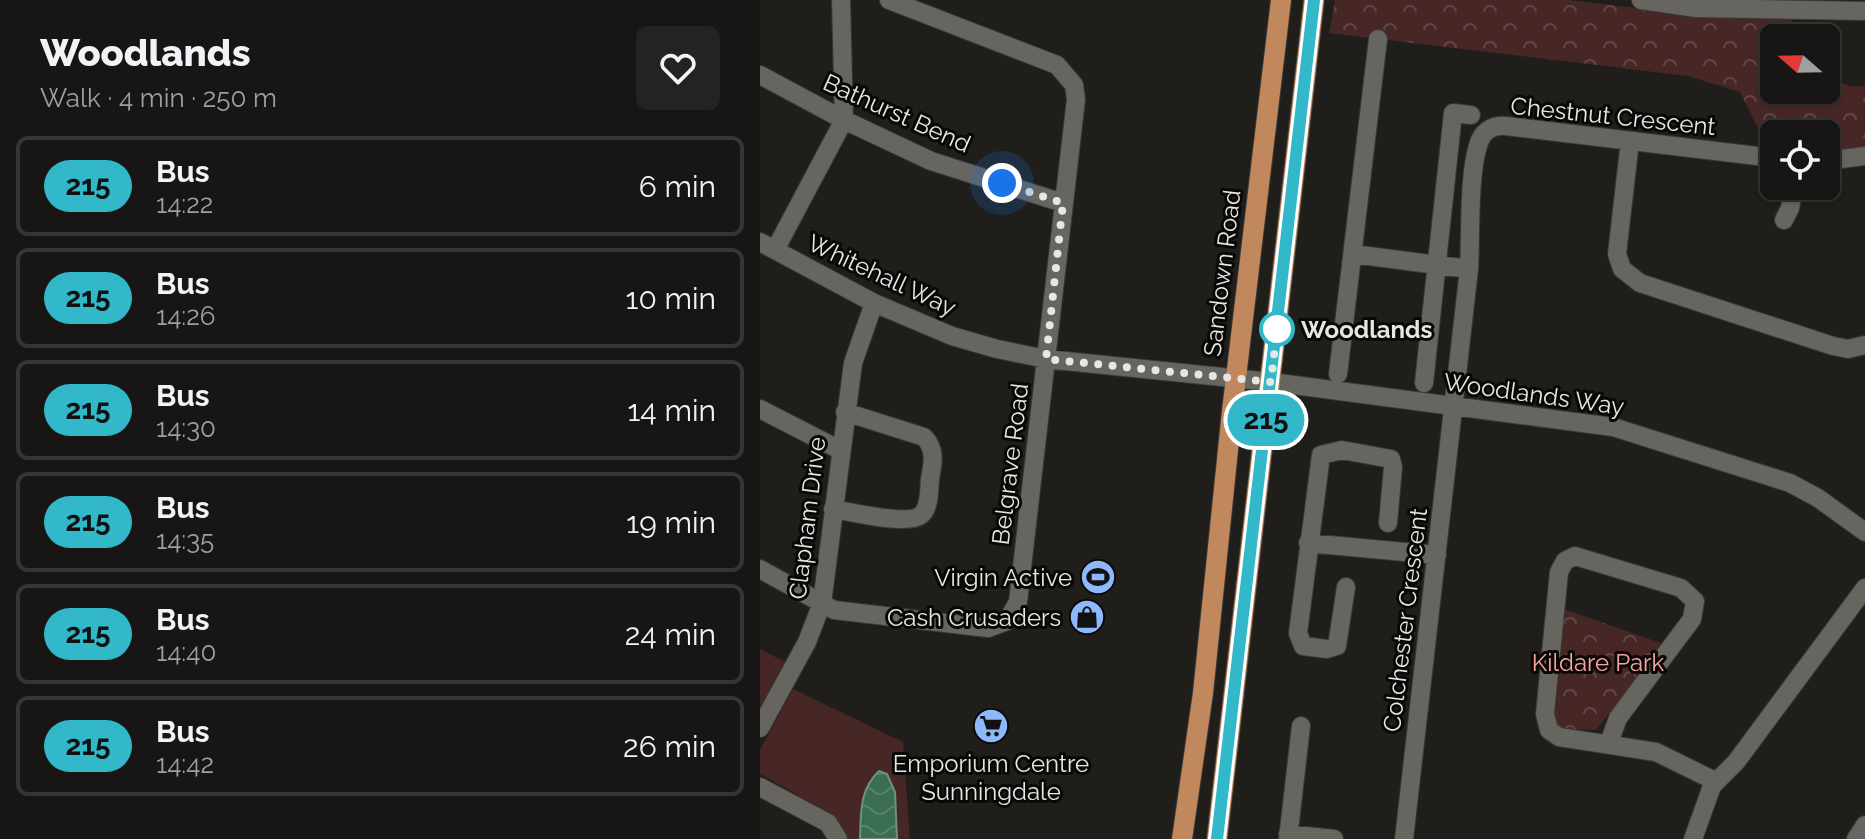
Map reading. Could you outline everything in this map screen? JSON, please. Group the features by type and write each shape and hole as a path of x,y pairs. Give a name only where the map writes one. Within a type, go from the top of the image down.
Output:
{"main road":[{"name":"Sandown Road","path":"1182,839 1203,693 1281,0"},
{"path":"1217,839 1233,677 1271,382 1292,168 1314,0"}],"street":[{"path":"768,246 844,120 841,0"},
{"name":"Belgrave Road","path":"760,569 834,610 997,627 1007,621 1018,602 1076,99 1066,73 1057,65 889,0"},
{"path":"1641,0 1667,1 1696,8 1816,5 1865,11"},
{"path":"1338,374 1378,39"},
{"name":"Bathurst Bend","path":"760,75 844,120 931,161 1063,203"},
{"path":"1424,383 1453,113 1471,115"},
{"name":"Chestnut Crescent","path":"1454,407 1469,269 1475,174 1480,141 1487,131 1506,126 1760,156"},
{"path":"1630,141 1617,254 1627,275 1640,283 1833,346 1848,349 1865,345"},
{"path":"1840,159 1865,156"},
{"path":"1784,220 1791,200"},
{"name":"Whitehall Way","path":"768,246 874,303 952,336 1046,359 1271,382"},
{"path":"1353,254 1469,269"},
{"name":"Clapham Drive","path":"760,728 807,642 822,603 853,363 874,303"},
{"name":"Woodlands Way","path":"1271,382 1567,419 1634,432 1801,488 1865,532"},
{"name":"Colchester Crescent","path":"1404,839 1454,407"},
{"path":"760,409 840,450"},
{"path":"833,509 904,519 918,517 927,508 933,463 933,448 924,437 845,412"},
{"path":"1346,587 1337,646 1331,649 1303,646 1298,633 1318,459 1330,450 1391,459 1388,523"},
{"path":"1308,543 1437,555"},
{"path":"1609,743 1618,718 1692,619 1696,607 1686,589 1575,556 1565,561 1559,572 1545,720 1549,730 1559,737 1663,754 1715,781"},
{"path":"1693,839 1715,781 1736,762 1865,588"},
{"path":"1301,726 1288,836 1324,838"},
{"path":"760,787 828,823 838,839"},
{"path":"1856,839 1865,825"}],"green space":[{"path":"1335,0 1569,0 1696,15 1789,18 1794,24 1760,24 1760,104 1840,104 1840,82 1865,86 1865,149 1840,152 1840,120 1760,120 1760,132 1740,92 1688,76 1329,33"},
{"name":"Kildare Park","path":"1564,609 1663,644 1596,730 1565,729 1555,722"},
{"path":"760,649 785,662 760,707"},
{"path":"793,689 903,742 910,839 849,839 833,815 760,774 760,750"}],"water":[{"path":"879,771 887,774 895,792 897,839 860,839 864,794"}],"bus line":[{"name":"215","path":"1217,839 1222,772 1314,0"}],"place":[{"name":"Woodlands","path":"1277,329"},
{"name":"Virgin Active","path":"1098,577"},
{"name":"Cash Crusaders","path":"1087,617"},
{"name":"Emporium Centre Sunningdale","path":"991,726"}],"route":[{"path":"1002,183 1063,203 1046,359 1271,382 1277,329"}]}
